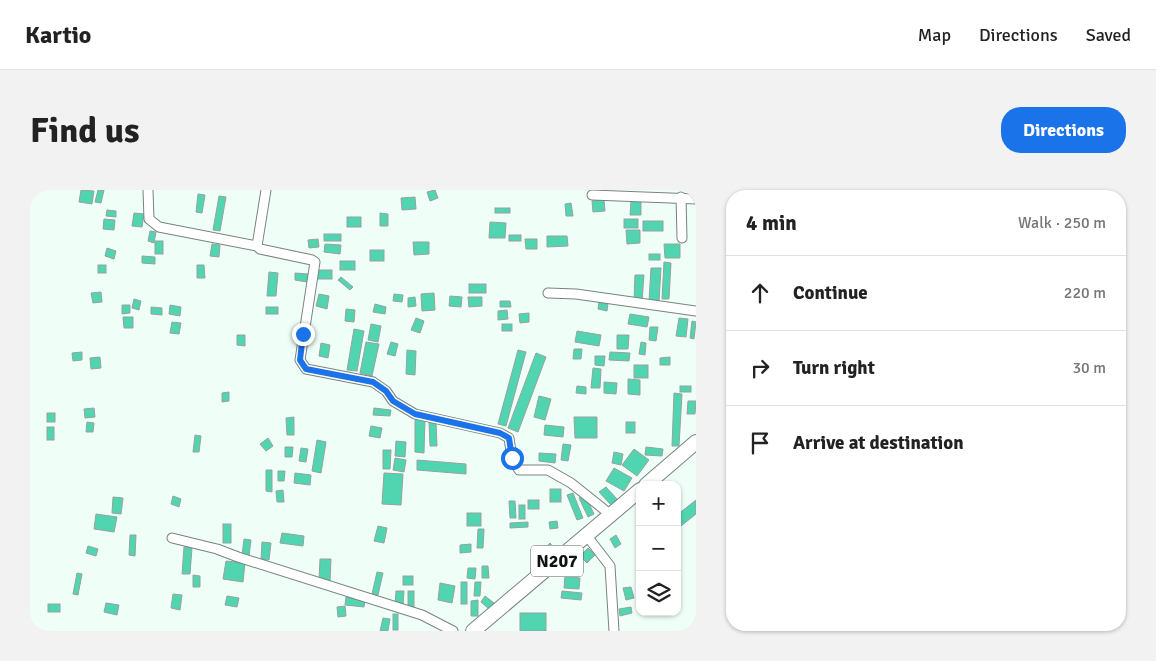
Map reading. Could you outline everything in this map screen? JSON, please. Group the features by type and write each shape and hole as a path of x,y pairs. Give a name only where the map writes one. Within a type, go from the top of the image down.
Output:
{"highway":[{"path":"651,481 695,443"},
{"name":"N207","path":"473,631 636,493"}],"street":[{"path":"148,190 149,219 159,227 257,246 260,249 314,260 300,360 306,369 373,382 386,391 393,401 415,414 500,433 509,438 512,458 519,470 548,470 571,483 611,515"},
{"path":"257,246 266,190"},
{"path":"592,195 696,199"},
{"path":"682,197 682,238"},
{"path":"548,293 576,294 696,311"},
{"path":"587,536 610,566 614,631"},
{"path":"172,538 217,548 238,557 422,615 453,631"}],"building":[{"path":"81,190 94,191 92,204 79,202"},
{"path":"98,190 104,190 101,203 95,202"},
{"path":"435,190 438,198 430,201 427,192"},
{"path":"198,194 205,195 202,213 196,212"},
{"path":"219,196 226,197 220,231 213,230"},
{"path":"415,197 416,209 402,210 401,198"},
{"path":"604,200 605,211 593,212 592,201"},
{"path":"631,201 641,202 641,215 630,215"},
{"path":"571,203 573,216 566,216 565,204"},
{"path":"495,208 510,208 510,213 495,213"},
{"path":"107,210 116,211 116,217 106,216"},
{"path":"134,213 144,214 142,227 132,226"},
{"path":"380,213 388,214 388,226 380,226"},
{"path":"347,217 361,217 361,227 347,227"},
{"path":"104,219 115,220 114,230 103,229"},
{"path":"624,219 638,219 638,228 624,228"},
{"path":"643,221 663,221 663,231 643,231"},
{"path":"490,222 506,223 505,238 489,238"},
{"path":"626,230 640,230 640,243 627,244"},
{"path":"150,231 156,232 154,243 148,241"},
{"path":"324,234 341,234 341,241 324,241"},
{"path":"509,235 521,235 521,241 509,241"},
{"path":"547,236 567,236 568,246 547,247"},
{"path":"318,239 319,247 309,248 308,240"},
{"path":"525,239 537,239 537,249 526,249"},
{"path":"155,241 163,241 163,254 155,254"},
{"path":"413,242 429,242 429,254 414,255"},
{"path":"212,244 220,245 219,257 210,256"},
{"path":"325,244 341,245 340,254 324,252"},
{"path":"664,244 680,244 680,258 665,258"},
{"path":"107,248 116,251 114,259 105,256"},
{"path":"370,250 384,250 384,261 370,261"},
{"path":"649,254 660,254 660,260 649,260"},
{"path":"142,256 155,257 155,264 142,263"},
{"path":"340,261 355,261 355,270 340,270"},
{"path":"664,262 671,263 669,299 662,299"},
{"path":"98,265 106,265 106,273 98,273"},
{"path":"197,265 204,265 205,278 197,278"},
{"path":"651,268 661,268 659,302 649,301"},
{"path":"317,270 332,270 332,279 317,279"},
{"path":"269,272 278,273 276,296 267,296"},
{"path":"295,273 308,274 307,282 295,280"},
{"path":"635,275 644,275 642,301 634,301"},
{"path":"341,277 353,287 350,290 338,280"},
{"path":"469,284 486,284 486,293 469,293"},
{"path":"101,292 102,302 93,303 91,293"},
{"path":"434,293 435,310 422,311 421,294"},
{"path":"319,294 329,296 327,309 316,306"},
{"path":"394,294 403,295 402,302 393,301"},
{"path":"450,296 462,297 461,307 449,306"},
{"path":"415,297 416,306 408,307 408,298"},
{"path":"468,297 482,297 482,306 469,307"},
{"path":"134,299 141,301 139,310 132,308"},
{"path":"500,301 510,301 511,307 500,307"},
{"path":"599,302 608,303 607,311 598,309"},
{"path":"375,304 386,307 385,314 373,312"},
{"path":"122,305 130,305 130,313 122,314"},
{"path":"170,305 181,307 180,316 169,314"},
{"path":"151,307 162,308 162,315 151,314"},
{"path":"266,307 278,307 278,314 266,314"},
{"path":"346,309 355,310 354,322 345,321"},
{"path":"507,310 508,319 498,320 498,311"},
{"path":"529,313 529,322 520,323 519,314"},
{"path":"630,314 649,317 647,327 628,324"},
{"path":"123,317 133,317 133,328 124,328"},
{"path":"416,318 424,321 420,333 411,330"},
{"path":"679,318 688,319 686,337 676,336"},
{"path":"692,321 696,322 694,339 690,338"},
{"path":"172,322 181,323 179,334 170,333"},
{"path":"371,324 381,326 378,342 368,340"},
{"path":"502,324 512,324 512,331 502,331"},
{"path":"650,327 658,327 656,341 649,340"},
{"path":"354,329 364,331 357,371 347,370"},
{"path":"577,331 601,335 599,346 575,342"},
{"path":"237,335 245,335 245,346 237,345"},
{"path":"617,335 629,335 628,349 617,349"},
{"path":"366,342 379,344 372,376 360,373"},
{"path":"391,342 398,344 395,356 387,354"},
{"path":"641,342 646,343 645,355 639,354"},
{"path":"321,343 330,345 328,358 319,356"},
{"path":"574,349 582,349 581,359 573,359"},
{"path":"407,350 416,351 415,375 406,374"},
{"path":"518,350 526,352 506,426 498,424"},
{"path":"82,352 82,360 73,361 72,353"},
{"path":"610,352 630,353 629,361 609,360"},
{"path":"536,353 546,357 518,432 508,428"},
{"path":"595,356 605,356 604,366 595,365"},
{"path":"100,357 101,368 91,369 90,358"},
{"path":"670,357 670,365 660,365 660,358"},
{"path":"634,365 648,365 648,378 634,378"},
{"path":"593,368 601,369 600,388 591,388"},
{"path":"628,379 640,380 640,395 628,394"},
{"path":"604,382 617,383 616,394 604,393"},
{"path":"577,386 586,387 586,394 576,393"},
{"path":"680,386 691,386 691,392 680,392"},
{"path":"229,392 229,401 222,402 222,393"},
{"path":"674,393 682,394 679,446 672,446"},
{"path":"539,396 551,399 545,420 534,417"},
{"path":"688,401 696,401 695,414 687,414"},
{"path":"94,408 95,417 85,418 84,409"},
{"path":"374,408 391,410 390,416 373,415"},
{"path":"47,413 55,413 55,422 47,422"},
{"path":"294,417 294,435 287,435 286,418"},
{"path":"574,417 597,417 597,438 575,438"},
{"path":"415,418 425,418 424,453 415,452"},
{"path":"87,422 94,423 93,432 86,432"},
{"path":"429,422 436,422 437,446 430,446"},
{"path":"626,422 635,422 635,433 626,433"},
{"path":"545,425 564,427 563,437 544,435"},
{"path":"371,426 382,428 380,438 369,436"},
{"path":"47,427 54,427 54,440 47,440"},
{"path":"195,435 201,436 199,452 193,452"},
{"path":"268,438 273,446 266,451 260,444"},
{"path":"317,440 326,442 321,473 312,471"},
{"path":"396,441 406,442 405,457 395,456"},
{"path":"563,444 571,445 568,461 561,460"},
{"path":"285,447 293,447 292,457 285,457"},
{"path":"646,447 663,449 662,456 645,455"},
{"path":"301,448 308,449 306,462 299,461"},
{"path":"634,449 649,460 637,476 622,465"},
{"path":"383,450 391,450 390,469 383,469"},
{"path":"614,452 623,454 621,465 612,463"},
{"path":"539,453 556,454 555,463 539,461"},
{"path":"395,458 406,460 404,472 393,470"},
{"path":"417,460 466,464 466,474 417,470"},
{"path":"614,468 632,478 624,491 606,481"},
{"path":"266,470 272,470 272,492 266,491"},
{"path":"278,471 285,471 284,481 278,481"},
{"path":"295,473 311,475 310,485 294,483"},
{"path":"384,473 403,474 401,505 382,504"},
{"path":"606,487 617,499 611,505 599,492"},
{"path":"550,489 561,489 561,502 550,502"},
{"path":"283,490 284,502 277,502 276,491"},
{"path":"573,493 583,518 577,520 567,495"},
{"path":"585,495 594,514 588,517 579,498"},
{"path":"173,496 181,499 179,507 171,504"},
{"path":"113,497 123,498 121,514 112,513"},
{"path":"528,500 539,500 539,509 528,509"},
{"path":"696,500 696,514 681,526 681,512"},
{"path":"509,501 515,501 516,518 510,518"},
{"path":"519,505 525,505 525,519 519,519"},
{"path":"467,513 481,513 481,526 467,526"},
{"path":"96,514 117,517 114,532 94,529"},
{"path":"557,521 558,528 550,529 549,522"},
{"path":"528,522 528,527 510,528 510,523"},
{"path":"223,524 231,524 231,543 223,543"},
{"path":"378,526 387,528 384,543 374,541"},
{"path":"478,529 484,529 483,548 477,548"},
{"path":"282,533 304,536 303,546 280,543"},
{"path":"130,535 136,535 135,556 129,555"},
{"path":"616,535 621,544 615,548 610,539"},
{"path":"244,539 251,540 249,556 242,555"},
{"path":"262,542 271,543 269,560 261,559"},
{"path":"550,543 554,548 547,555 542,551"},
{"path":"471,544 471,552 460,553 460,545"},
{"path":"88,546 98,549 96,556 86,553"},
{"path":"184,547 192,548 190,574 182,574"},
{"path":"588,548 595,555 587,563 580,556"},
{"path":"320,559 331,559 330,581 319,580"},
{"path":"226,561 245,563 243,582 223,579"},
{"path":"482,566 488,566 489,578 482,578"},
{"path":"468,568 476,568 475,579 467,578"},
{"path":"377,572 383,573 378,595 372,594"},
{"path":"77,573 82,574 78,595 73,594"},
{"path":"193,575 200,576 200,587 193,587"},
{"path":"403,576 413,576 413,585 403,585"},
{"path":"565,576 580,578 579,589 564,588"},
{"path":"461,582 467,582 467,604 461,604"},
{"path":"475,582 481,582 480,596 474,596"},
{"path":"440,583 455,586 452,603 438,600"},
{"path":"631,587 634,598 626,600 623,588"},
{"path":"396,591 404,591 403,606 395,605"},
{"path":"408,591 414,591 414,608 408,608"},
{"path":"562,591 582,593 581,600 561,598"},
{"path":"173,594 182,595 180,610 171,608"},
{"path":"227,596 239,598 237,607 225,605"},
{"path":"485,596 494,603 489,609 481,602"},
{"path":"346,597 365,600 364,607 345,605"},
{"path":"478,600 478,616 471,616 471,601"},
{"path":"106,603 119,605 117,615 104,612"},
{"path":"48,604 60,604 60,612 48,612"},
{"path":"345,606 346,616 338,617 337,607"},
{"path":"631,607 632,613 620,616 619,609"},
{"path":"520,613 546,613 546,631 520,631"},
{"path":"393,614 398,614 398,630 393,630"},
{"path":"383,618 390,619 388,631 380,631"}],"route":[{"path":"303,334 300,360 306,369 373,382 379,384 393,401 415,414 500,433 509,438 512,458"}]}
